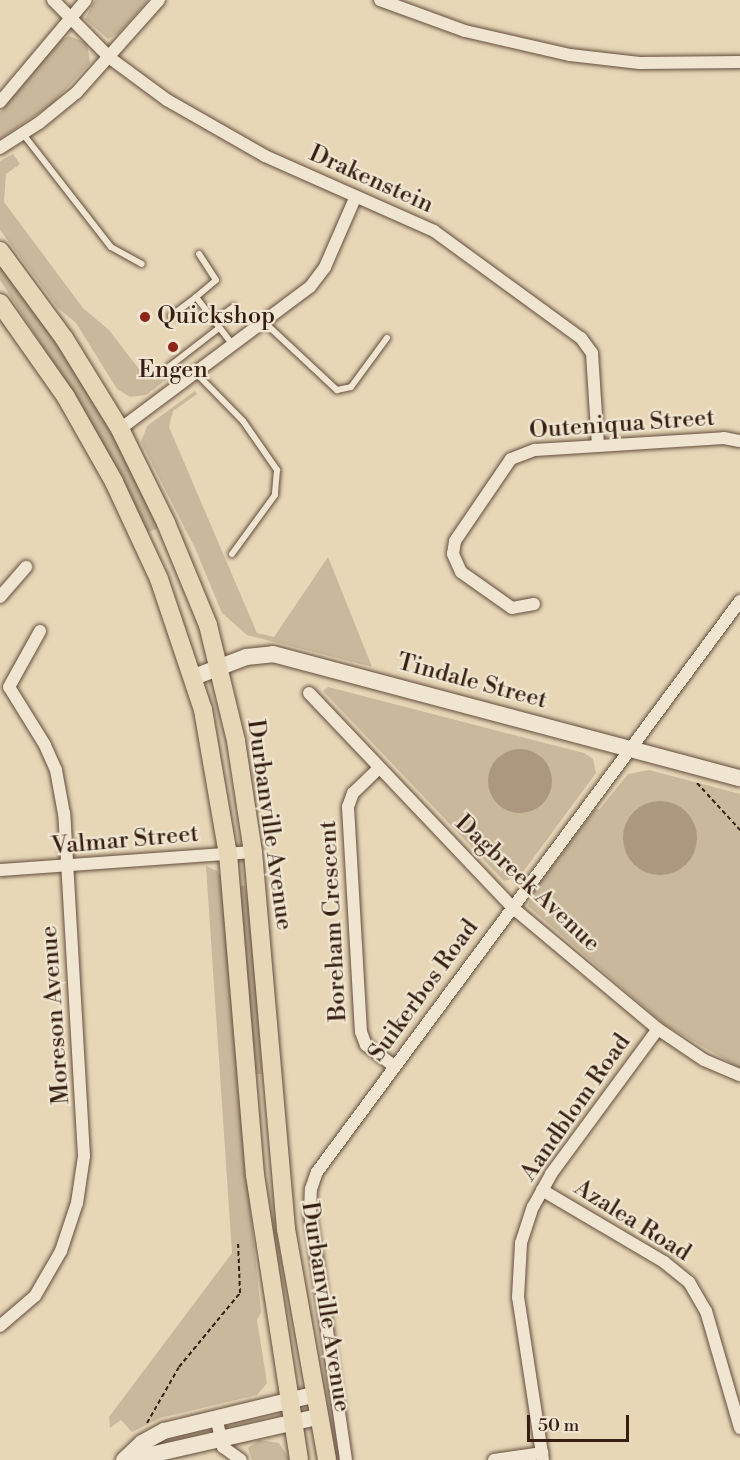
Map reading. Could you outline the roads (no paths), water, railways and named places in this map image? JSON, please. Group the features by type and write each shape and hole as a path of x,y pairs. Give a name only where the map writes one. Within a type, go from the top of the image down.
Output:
{"main road":[{"name":"Durbanville Avenue","path":"0,251 64,338 120,429 181,558 208,625 236,741 253,852 282,1185 313,1395 327,1460"},
{"name":"Durbanville Avenue","path":"0,303 62,390 110,473 154,568 194,676 211,746 228,854 255,1175 287,1401 299,1460"},
{"name":"Tindale Street","path":"194,676 254,655 273,654 631,747 740,778"},
{"path":"126,1460 142,1443 164,1431 313,1395"},
{"path":"126,1460 318,1417"}],"street":[{"name":"Drakenstein","path":"52,0 110,58 204,123 265,156 434,231 588,345 592,353 597,446"},
{"path":"0,102 86,0"},
{"path":"0,148 55,111 110,58 159,0"},
{"path":"380,0 465,31 558,53 640,63 740,62"},
{"path":"120,429 264,322 320,275 356,196"},
{"name":"Outeniqua Street","path":"534,604 512,608 466,577 454,561 455,541 516,455 528,450 724,438 740,441"},
{"path":"0,597 26,567"},
{"name":"Suikerbos Road","path":"345,1460 310,1197 322,1164 740,601"},
{"name":"Moreson Avenue","path":"0,1326 35,1296 53,1267 70,1227 82,1179 84,1132 67,867 56,770 31,718 4,683 40,632"},
{"name":"Dagbreek Avenue","path":"309,693 378,769 512,906 658,1029 704,1060 740,1076"},
{"name":"Boreham Crescent","path":"378,769 351,797 350,831 362,1037 370,1049 394,1067"},
{"name":"Valmar Street","path":"0,870 253,852"},
{"name":"Aandblom Road","path":"542,1457 517,1273 526,1225 542,1190 658,1029"},
{"name":"Azalea Road","path":"542,1190 664,1262 689,1282 706,1311 740,1428"},
{"path":"216,1417 223,1447 241,1460"},
{"path":"494,1460 542,1457"}],"lane":[{"path":"23,134 111,247 142,264"},
{"path":"171,316 216,280 199,254"},
{"path":"196,297 233,345"},
{"path":"214,321 233,307"},
{"path":"264,322 337,390 351,387 387,338"},
{"path":"180,385 170,366 219,328"},
{"path":"196,373 243,421 277,470 275,495 232,554"}],"place":[{"name":"Quickshop","path":"145,317"},
{"name":"Engen","path":"173,347"}]}
